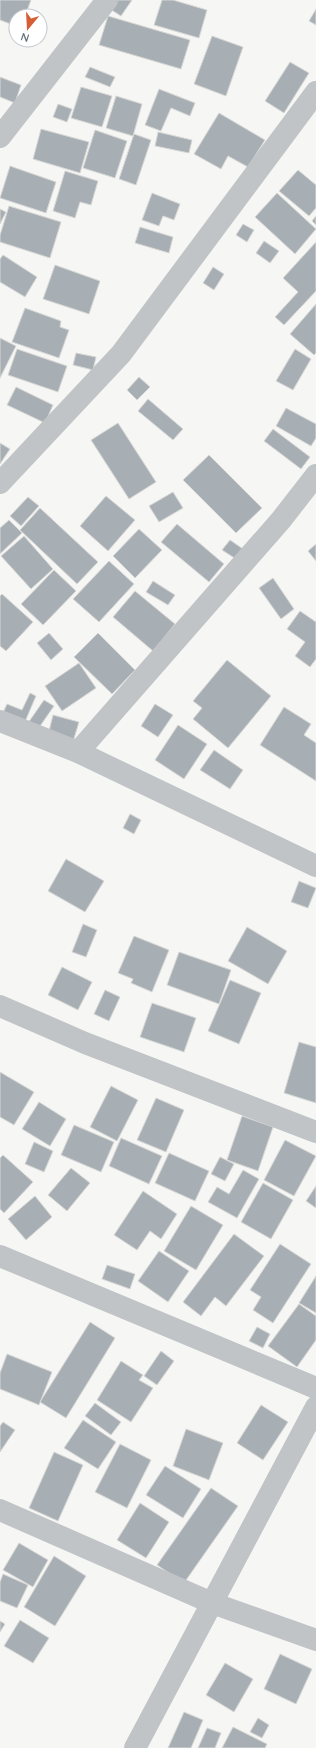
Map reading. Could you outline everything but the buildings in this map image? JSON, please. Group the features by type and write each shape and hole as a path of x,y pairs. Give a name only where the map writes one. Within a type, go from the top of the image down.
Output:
{"street":[{"path":"0,137 107,0"},
{"path":"0,483 121,354 316,92"},
{"path":"78,752 281,520 316,475"},
{"path":"0,721 78,752 314,862"},
{"path":"0,1006 85,1043 316,1132"},
{"path":"0,1256 316,1388"},
{"path":"135,1748 316,1407"},
{"path":"0,1510 212,1603 316,1640"}]}
